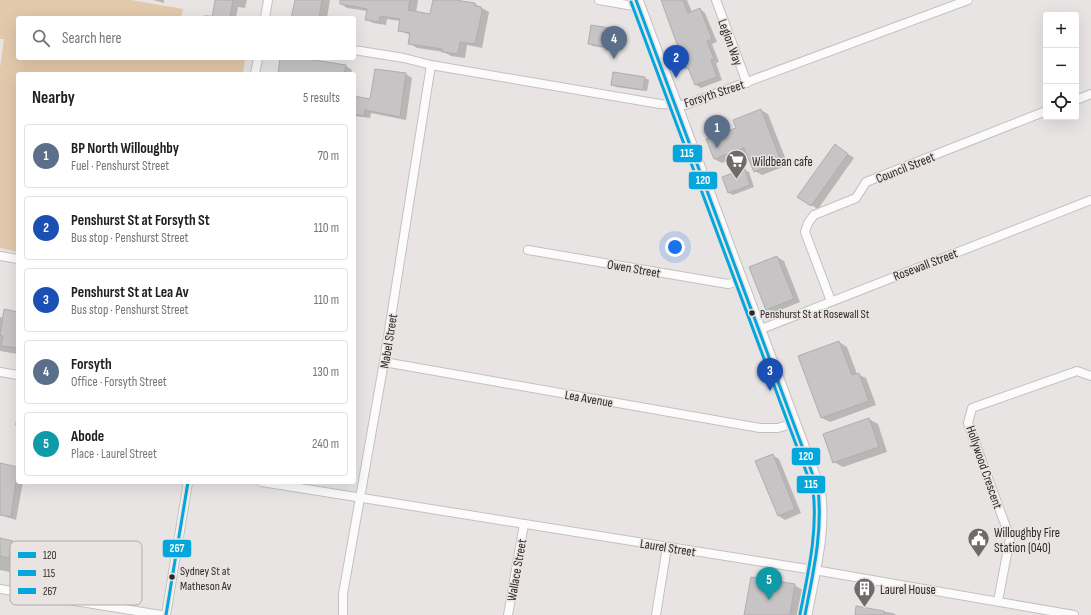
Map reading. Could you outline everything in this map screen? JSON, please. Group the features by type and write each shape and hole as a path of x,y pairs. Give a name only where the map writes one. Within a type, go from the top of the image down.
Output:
{"main road":[{"path":"637,4 813,474 821,506 819,539 805,615"}],"street":[{"path":"265,16 268,0"},
{"path":"599,0 637,4"},
{"name":"Legion Way","path":"716,0 747,83"},
{"name":"Forsyth Street","path":"356,50 404,58 431,66 660,104 685,105 968,0"},
{"path":"256,72 258,60"},
{"name":"Mabel Street","path":"343,615 343,594 384,362 431,66"},
{"path":"1079,99 1091,94"},
{"name":"Council Street","path":"831,301 806,232 808,223 814,215 856,198 866,182 1043,112"},
{"name":"Rosewall Street","path":"759,330 1091,200"},
{"name":"Owen Street","path":"528,250 728,284 740,281"},
{"path":"0,256 16,259"},
{"name":"Lea Avenue","path":"384,362 760,428 778,428 794,423"},
{"name":"Hollywood Crescent","path":"998,601 1010,538 968,423 972,408 1077,371 1091,376"},
{"path":"0,372 16,375"},
{"path":"166,615 188,484"},
{"name":"Laurel Street","path":"274,484 667,546 1074,615"},
{"name":"Wallace Street","path":"508,615 524,524"},
{"path":"656,615 667,546"},
{"path":"0,589 10,591"},
{"path":"99,605 161,615"}],"shaded area":[{"path":"0,0 131,0 183,9 181,16 16,16 16,60 245,60 243,72 16,72 16,252 0,248 0,68 4,39 0,39"}],"building":[{"path":"215,0 233,0 230,16 212,16"},
{"path":"295,0 322,0 319,16 291,16"},
{"path":"340,0 410,0 408,10 430,14 433,0 455,0 475,3 475,6 481,7 482,12 475,44 460,42 458,54 442,52 442,49 408,44 410,33 398,31 400,19 380,16 379,22 365,20 367,9 340,4"},
{"path":"661,0 683,0 688,13 700,8 712,39 707,41 714,59 711,60 717,77 695,85 688,68 686,69"},
{"path":"591,25 616,29 613,48 588,44"},
{"path":"280,60 314,60 346,65 344,72 278,72"},
{"path":"375,69 406,73 400,117 365,110 364,116 356,114 356,96 370,99"},
{"path":"613,72 645,77 643,90 611,85"},
{"path":"761,109 781,161 754,172 744,148 714,159 706,139 736,128 733,120"},
{"path":"835,144 848,154 811,206 797,197"},
{"name":"Wildbean cafe","path":"745,169 750,185 728,193 722,177"},
{"path":"777,256 794,299 766,310 749,267"},
{"path":"4,309 16,312 16,348 1,346 3,336 0,335"},
{"path":"839,341 852,375 859,373 869,401 821,418 798,356"},
{"path":"869,418 879,447 833,463 823,434"},
{"path":"773,454 795,509 778,516 755,461"},
{"path":"0,463 16,467 16,481 11,517 0,515"},
{"path":"0,538 13,541 10,541 9,558 0,556"},
{"path":"751,577 795,584 790,615 744,615"},
{"name":"Laurel House","path":"856,606 884,611 884,615 855,615"}],"transit line":[{"name":"120","path":"636,0 818,489 818,537 805,615"},
{"name":"115","path":"631,2 813,490 813,537 809,568 800,614"},
{"name":"267","path":"166,615 188,484"}],"place":[{"name":"Forsyth","path":"614,59"},
{"name":"Penshurst St at Forsyth St","path":"676,78"},
{"name":"BP North Willoughby","path":"717,148"},
{"name":"Wildbean cafe","path":"736,180"},
{"name":"Penshurst St at Rosewall St","path":"752,313"},
{"name":"Penshurst St at Lea Av","path":"770,391"},
{"name":"Willoughby Fire Station (040)","path":"978,558"},
{"name":"Sydney St at Matheson Av","path":"172,577"},
{"name":"Abode","path":"769,600"},
{"name":"Laurel House","path":"865,608"}]}
